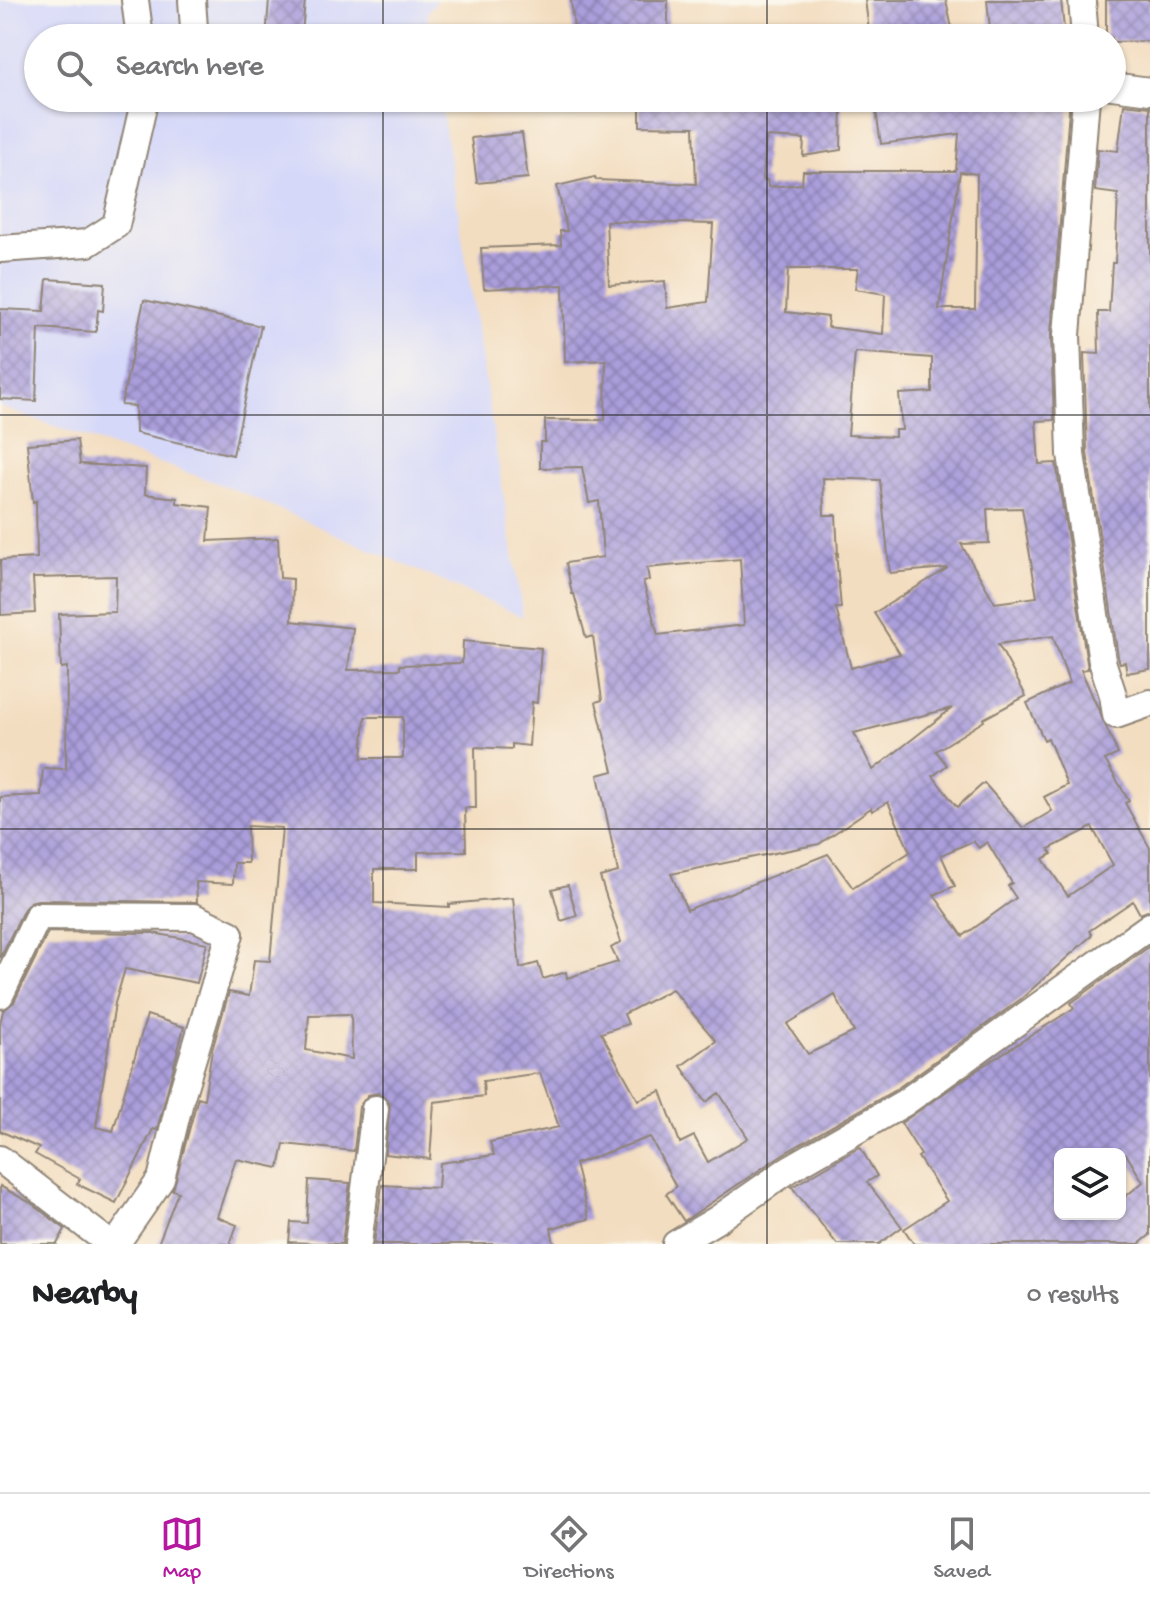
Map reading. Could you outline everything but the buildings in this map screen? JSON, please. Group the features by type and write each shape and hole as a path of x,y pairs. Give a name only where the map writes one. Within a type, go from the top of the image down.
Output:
{"street":[{"path":"135,0 138,24"},
{"path":"192,0 194,24"},
{"path":"1082,0 1084,24"},
{"path":"1126,88 1150,91"},
{"path":"0,249 88,243 116,225 142,112"},
{"path":"1085,112 1067,335 1071,454 1102,661 1116,715 1150,703"},
{"path":"0,995 38,916 194,917 230,934 181,1097 161,1179 116,1244"},
{"path":"676,1244 791,1168 904,1103 1150,926"},
{"path":"358,1244 375,1109"},
{"path":"0,1159 110,1244"}],"shaded area":[{"path":"0,0 437,0 427,13 429,24 24,24 24,112 442,112 523,617 231,488 0,407"}]}
